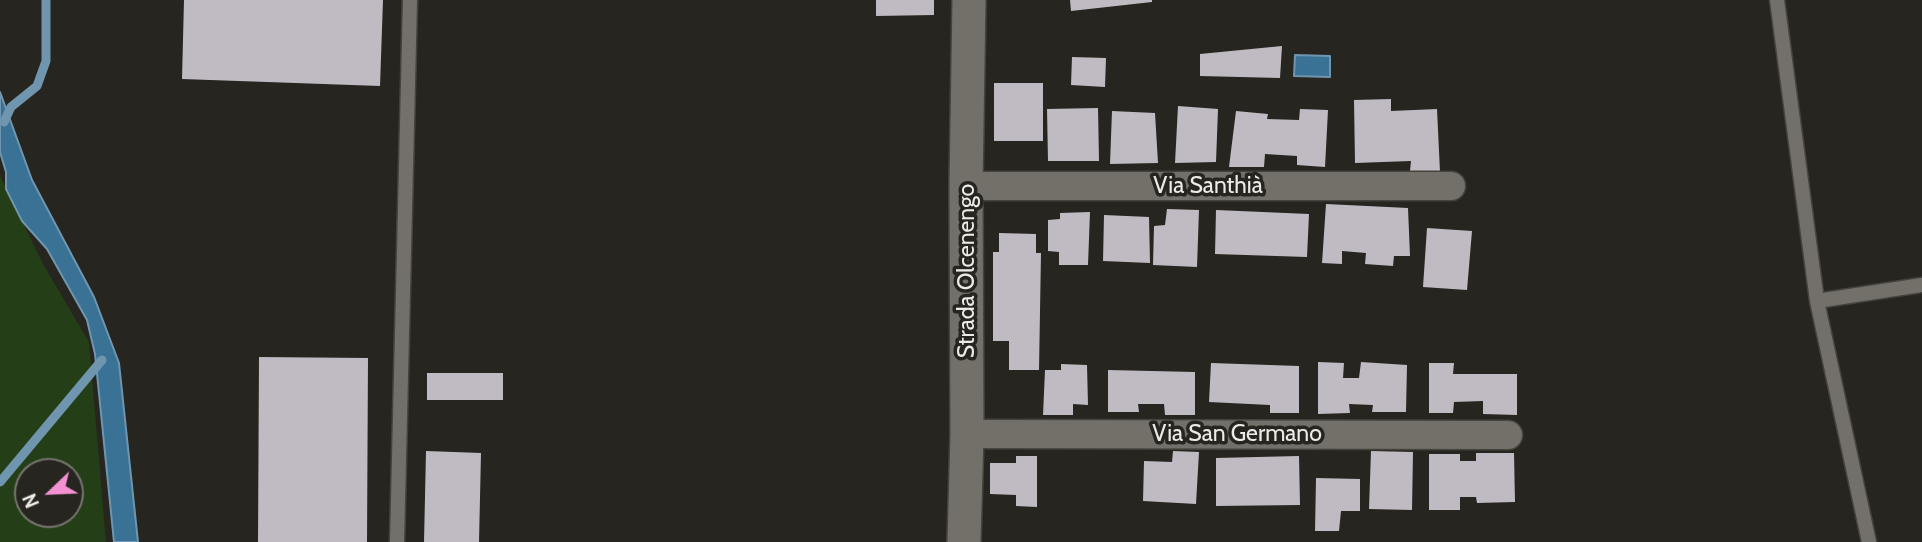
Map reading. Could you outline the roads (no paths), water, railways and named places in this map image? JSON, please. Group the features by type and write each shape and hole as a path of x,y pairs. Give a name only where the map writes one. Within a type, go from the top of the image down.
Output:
{"street":[{"name":"Strada Olcenengo","path":"964,542 969,0"},
{"name":"Via Santhià","path":"966,186 1451,186"},
{"name":"Via San Germano","path":"967,433 1508,435"}],"lane":[{"path":"397,542 410,0"},
{"path":"1777,0 1817,301 1870,542"},
{"path":"1817,301 1922,285"}],"water":[{"path":"1295,55 1330,56 1330,77 1294,76"},
{"path":"0,92 32,180 94,297 119,363 138,542 114,542 95,354 87,320 47,249 22,221 6,189 6,172 0,152"}],"waterway":[{"path":"4,122 11,107 37,86 46,61 46,0"},
{"path":"0,482 102,360"}]}
